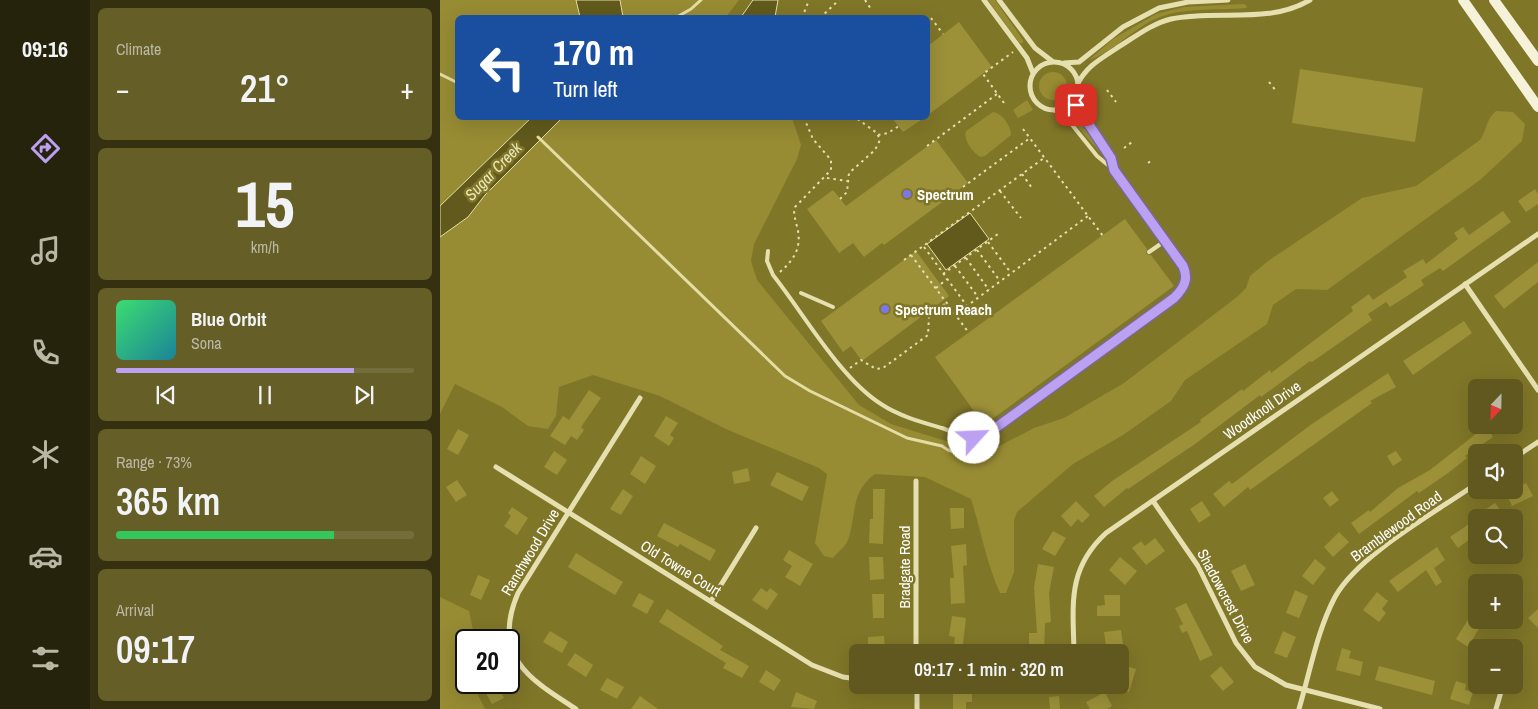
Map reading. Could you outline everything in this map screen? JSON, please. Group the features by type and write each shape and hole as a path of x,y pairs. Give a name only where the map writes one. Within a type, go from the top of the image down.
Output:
{"main road":[{"path":"1463,0 1538,107"},
{"path":"1494,0 1538,61"},
{"path":"1525,88 1538,95"}],"street":[{"path":"984,0 1026,58 1033,73"},
{"path":"999,0 1035,48 1052,61 1064,63 1078,62 1123,27 1159,8 1188,2 1228,0"},
{"path":"1052,61 1041,65 1033,73 1030,84 1032,96 1041,106 1054,110 1067,106 1074,99 1078,83 1084,72 1098,60 1157,24 1184,17 1274,14 1294,8 1310,0"},
{"path":"1064,63 1073,71 1078,83"},
{"name":"Woodknoll Drive","path":"1074,644 1073,596 1075,581 1081,564 1094,544 1106,533 1538,234"},
{"path":"1466,284 1538,390"},
{"name":"Ranchwood Drive","path":"576,709 528,676 515,656 510,635 512,606 518,593 640,398"},
{"path":"1523,452 1538,442"},
{"name":"Old Towne Court","path":"496,467 812,665 849,678"},
{"name":"Bradgate Road","path":"916,481 916,644"},
{"name":"Bramblewood Road","path":"1299,709 1327,615 1346,580 1375,554 1468,490"},
{"name":"Shadowcrest Drive","path":"1153,501 1198,566 1244,656 1271,678 1304,690 1380,709"},
{"path":"710,601 756,528"},
{"path":"917,694 917,709"},
{"path":"1496,709 1500,694"}],"lane":[{"path":"1074,99 1081,116 1111,158 1114,170"},
{"path":"768,251 767,261 774,277 846,372 864,392 900,414 965,436 974,438 986,435 1180,292 1186,280 1185,271 1114,170 1097,156 1070,121 1054,110"},
{"path":"1149,252 1165,241"},
{"path":"801,294 833,307"}],"path":[{"path":"803,15 808,0"},
{"path":"823,15 838,0"},
{"path":"865,0 872,9"},
{"path":"931,18 943,34"},
{"path":"1004,103 983,74 1013,52"},
{"path":"1268,82 1277,92"},
{"path":"1107,90 1116,102"},
{"path":"927,146 997,94"},
{"path":"774,277 791,261 798,250 799,234 794,214 795,207 832,170 831,160 813,140 805,120"},
{"path":"859,120 878,135"},
{"path":"878,135 891,132 899,126"},
{"path":"1023,129 1102,236"},
{"path":"840,199 847,192 847,181 851,170 878,145 878,135"},
{"path":"963,187 1030,138"},
{"path":"1124,148 1132,142"},
{"path":"904,260 1044,158"},
{"path":"1148,163 1152,160"},
{"path":"1022,174 1032,188"},
{"path":"826,178 847,181"},
{"path":"1000,191 1021,218"},
{"path":"924,247 967,306 1088,216"},
{"path":"943,274 998,234"},
{"path":"988,242 1011,273"},
{"path":"977,250 1000,281"},
{"path":"911,255 969,333"},
{"path":"966,258 988,290"},
{"path":"955,266 978,297"},
{"path":"936,288 947,279"},
{"path":"846,372 861,360 876,369 883,368 928,335 929,317 946,303"}],"shaded area":[{"path":"440,0 739,0 728,15 455,15 455,120 793,120 801,145 797,159 754,244 751,261 757,280 859,405 891,424 978,451 990,451 1034,428 1064,418 1124,383 1237,297 1246,288 1250,276 1268,261 1362,198 1416,186 1480,140 1490,118 1496,111 1513,112 1525,124 1522,141 1480,180 1327,290 1296,289 1273,305 1267,324 1185,380 1171,401 1123,435 1073,464 1017,512 1014,520 1014,572 1006,593 1000,593 995,581 971,499 925,477 875,474 867,481 858,496 848,540 833,558 824,556 815,543 827,474 819,468 726,429 660,396 593,375 559,387 556,416 548,429 528,426 502,407 455,384 440,414"},
{"path":"988,0 995,0 1023,40 1023,43 1019,43"},
{"path":"1244,4 1247,6 1246,8 1185,11 1162,16 1143,26 1105,53 1089,60 1113,39 1156,14 1184,7"},
{"path":"1053,72 1063,76 1067,86 1063,96 1053,100 1043,96 1039,86 1043,76"},
{"path":"1027,100 1033,110 1018,118 1013,110"},
{"path":"1073,108 1107,160 1066,114"},
{"path":"993,112 1005,120 1011,135 985,156 980,157 969,145 965,134 966,131"},
{"path":"440,597 469,611 473,629 455,629 455,694 478,694 485,709 440,709"}],"water":[{"path":"576,0 620,0 623,15 580,15"},
{"path":"753,0 778,0 775,15 742,15"},
{"name":"Sugar Creek","path":"529,120 560,120 485,195 468,217 440,237 440,206"},
{"path":"970,213 989,239 946,270 927,244"}],"building":[{"path":"959,22 992,67 930,114 930,44"},
{"path":"1300,69 1423,88 1415,142 1292,123"},
{"path":"894,120 921,120 903,132"},
{"name":"Spectrum","path":"936,140 968,183 884,245 882,243 864,257 853,243 839,253 807,209 833,190 846,206"},
{"path":"1535,189 1538,194 1538,204 1526,212 1518,201"},
{"path":"1503,211 1511,222 1443,271 1440,268 1421,280 1424,285 1390,307 1386,302 1368,314 1372,320 1312,362 1310,361 1261,397 1260,395 1195,444 1127,488 1104,507 1094,496 1112,481 1201,422 1200,420 1242,389 1243,391 1270,370 1271,373 1353,311 1351,307 1369,294 1373,300 1407,277 1403,271 1423,259 1426,264 1458,239 1454,233 1463,227 1469,235"},
{"path":"1125,219 1147,249 1146,254 1151,255 1174,286 984,425 935,357"},
{"name":"Spectrum Reach","path":"916,251 949,296 862,361 851,346 843,352 821,321"},
{"path":"1538,262 1538,282 1504,309 1494,296"},
{"path":"1464,321 1472,333 1413,375 1403,361"},
{"path":"1388,373 1396,387 1370,401 1372,403 1250,490 1248,487 1224,507 1213,494 1229,481 1232,484 1309,426"},
{"path":"589,390 601,398 581,427 584,430 577,440 571,436 565,445 550,436 563,416 569,420"},
{"path":"666,416 678,423 670,435 674,438 669,446 654,436"},
{"path":"458,429 469,435 458,455 447,449"},
{"path":"1476,434 1491,434 1493,437 1483,444 1468,444 1468,454 1465,456 1467,458 1419,493 1417,491 1359,534 1351,523 1369,510 1370,512 1398,488 1430,470"},
{"path":"554,451 567,460 557,475 544,467"},
{"path":"1396,451 1402,460 1393,466 1387,456"},
{"path":"641,456 656,466 645,484 630,474"},
{"path":"748,468 750,481 734,484 732,472"},
{"path":"777,472 809,487 802,501 770,485"},
{"path":"457,480 467,495 456,502 446,487"},
{"path":"1526,483 1533,496 1512,506 1509,499 1523,499 1523,484"},
{"path":"623,489 633,496 621,515 610,509"},
{"path":"873,489 885,489 883,544 869,543 870,519 873,519"},
{"path":"1332,491 1339,500 1330,507 1323,498"},
{"path":"1076,501 1090,515 1082,523 1078,519 1071,527 1061,516"},
{"path":"1202,501 1211,515 1199,523 1190,509"},
{"path":"1495,503 1499,509 1486,509"},
{"path":"512,507 528,518 517,535 504,526 511,516 508,513"},
{"path":"950,508 964,508 964,528 951,529"},
{"path":"664,523 716,550 710,561 680,544 678,547 657,536"},
{"path":"1468,525 1468,541 1458,548 1450,537"},
{"path":"1053,531 1066,538 1055,556 1042,549"},
{"path":"1339,532 1349,542 1333,557 1324,547"},
{"path":"1155,538 1165,551 1146,565 1132,548 1141,541 1145,546"},
{"path":"966,544 967,565 963,566 965,603 951,604 950,578 954,578 951,546"},
{"path":"1437,547 1445,560 1434,568 1442,582 1436,586 1426,570 1398,592 1389,581"},
{"path":"789,550 813,564 800,586 785,577 792,566 783,560"},
{"path":"576,553 623,582 615,595 568,567"},
{"path":"869,557 883,557 884,579 870,580"},
{"path":"1120,557 1137,571 1125,585 1109,570"},
{"path":"1315,559 1326,568 1313,585 1302,576"},
{"path":"1038,564 1054,567 1049,593 1051,622 1045,623 1044,644 1029,644 1029,633 1037,633 1034,587"},
{"path":"1245,564 1255,585 1241,591 1231,571"},
{"path":"478,575 490,580 481,600 470,595"},
{"path":"761,588 767,592 770,588 778,594 767,610 752,600"},
{"path":"1295,590 1308,596 1299,618 1286,613"},
{"path":"1377,592 1388,601 1382,609 1386,613 1379,622 1363,610"},
{"path":"639,593 654,601 647,614 632,606"},
{"path":"872,594 884,594 884,618 873,618"},
{"path":"1104,595 1120,595 1120,616 1097,616 1097,606 1105,605"},
{"path":"1186,603 1213,655 1200,661 1187,631 1182,633 1179,626 1183,624 1175,608"},
{"path":"667,609 723,646 720,650 749,666 742,678 723,668 726,663 659,622"},
{"path":"1538,609 1538,628 1528,618"},
{"path":"952,616 966,618 963,644 954,644 955,637 949,636"},
{"path":"1468,620 1468,629 1479,629 1473,639 1468,639 1468,647 1456,639"},
{"path":"1121,630 1123,644 1106,644 1104,632"},
{"path":"550,631 568,642 562,653 543,642"},
{"path":"1283,631 1296,637 1287,658 1274,653"},
{"path":"884,636 884,644 868,644 868,637"},
{"path":"1342,648 1351,651 1349,658 1363,662 1360,676 1336,670"},
{"path":"575,653 593,665 586,677 567,665"},
{"path":"1221,666 1234,682 1223,691 1210,676"},
{"path":"1379,666 1435,681 1432,695 1375,680"},
{"path":"1129,667 1136,669 1129,692"},
{"path":"766,670 781,680 774,691 759,682"},
{"path":"607,678 624,687 617,699 600,690"},
{"path":"1456,681 1466,684 1465,690 1468,691 1468,694 1472,694 1469,705 1450,699"},
{"path":"796,692 817,701 814,709 791,707"},
{"path":"486,694 502,694 504,698 492,704"},
{"path":"953,694 972,694 972,702 966,702 966,709 953,709"},
{"path":"1101,694 1106,694 1112,706 1107,709 1090,709 1086,702"},
{"path":"640,696 658,709 631,709"},
{"path":"1059,696 1060,709 1050,709 1049,697"}],"waterway":[{"path":"680,15 701,0"},
{"path":"440,74 455,82"},
{"path":"538,137 785,376 810,391 907,438 942,446 948,450 979,460"}],"place":[{"name":"Spectrum","path":"907,194"},
{"name":"Spectrum Reach","path":"885,309"}],"route":[{"path":"974,438 986,435 1174,298 1184,287 1186,280 1183,266 1114,170 1111,158 1081,116 1076,105"}]}
